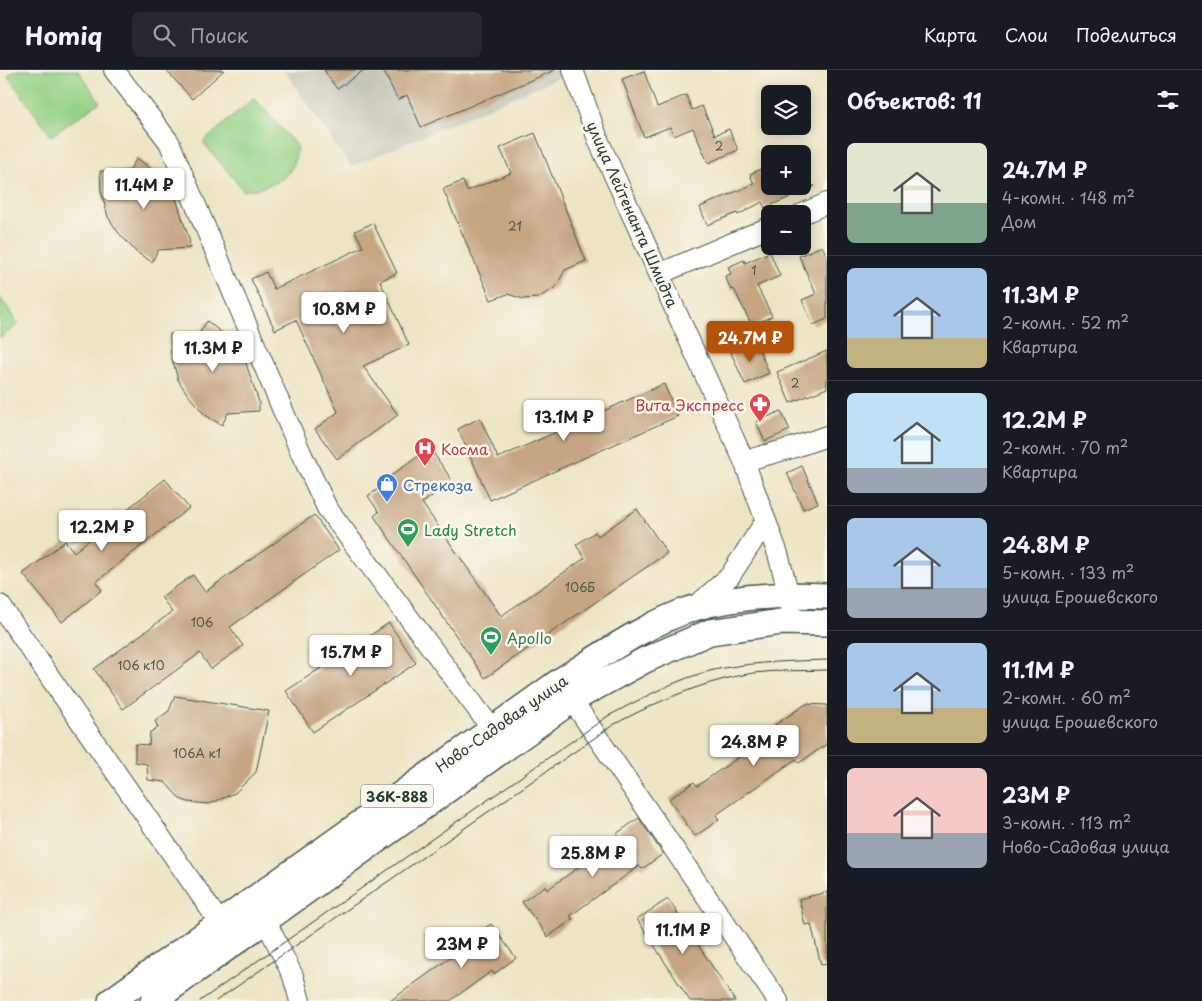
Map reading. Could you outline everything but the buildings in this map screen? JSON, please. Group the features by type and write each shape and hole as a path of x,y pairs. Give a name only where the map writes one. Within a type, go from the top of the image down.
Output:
{"main road":[{"name":"Ново-Садовая улица","path":"111,1001 254,897 560,681 633,635 694,608 745,598 789,594 827,596"},
{"name":"Ново-Садовая улица","path":"153,1001 572,700 645,660 710,632 792,622 827,623"}],"street":[{"path":"114,70 169,142 301,453 327,508 492,729"},
{"name":"улица Лейтенанта Шмидта","path":"573,70 599,142 744,461 778,554 789,594 792,622"},
{"path":"811,210 827,203"},
{"path":"660,274 761,231"},
{"path":"744,461 827,436"},
{"path":"694,608 730,576 765,522"},
{"path":"0,605 220,923"},
{"path":"572,700 778,1001"},
{"path":"254,897 293,976 300,1001"}],"shaded area":[{"path":"284,70 557,70 560,77 351,167"}],"green space":[{"path":"16,70 78,70 100,102 51,136 8,76"},
{"path":"254,98 297,146 296,157 292,167 281,179 264,187 244,191 203,142"},
{"path":"0,297 19,324 0,338"}],"tram line":[{"path":"200,1001 608,716 679,681 709,671 763,663 827,660"},
{"path":"216,1001 613,725 664,700 717,681 763,672 827,670"}],"place":[{"name":"Вита Экспресс","path":"760,423"},
{"name":"Косма","path":"425,467"},
{"name":"Стрекоза","path":"387,503"},
{"name":"Lady Stretch","path":"408,548"},
{"name":"Apollo","path":"491,656"}]}
